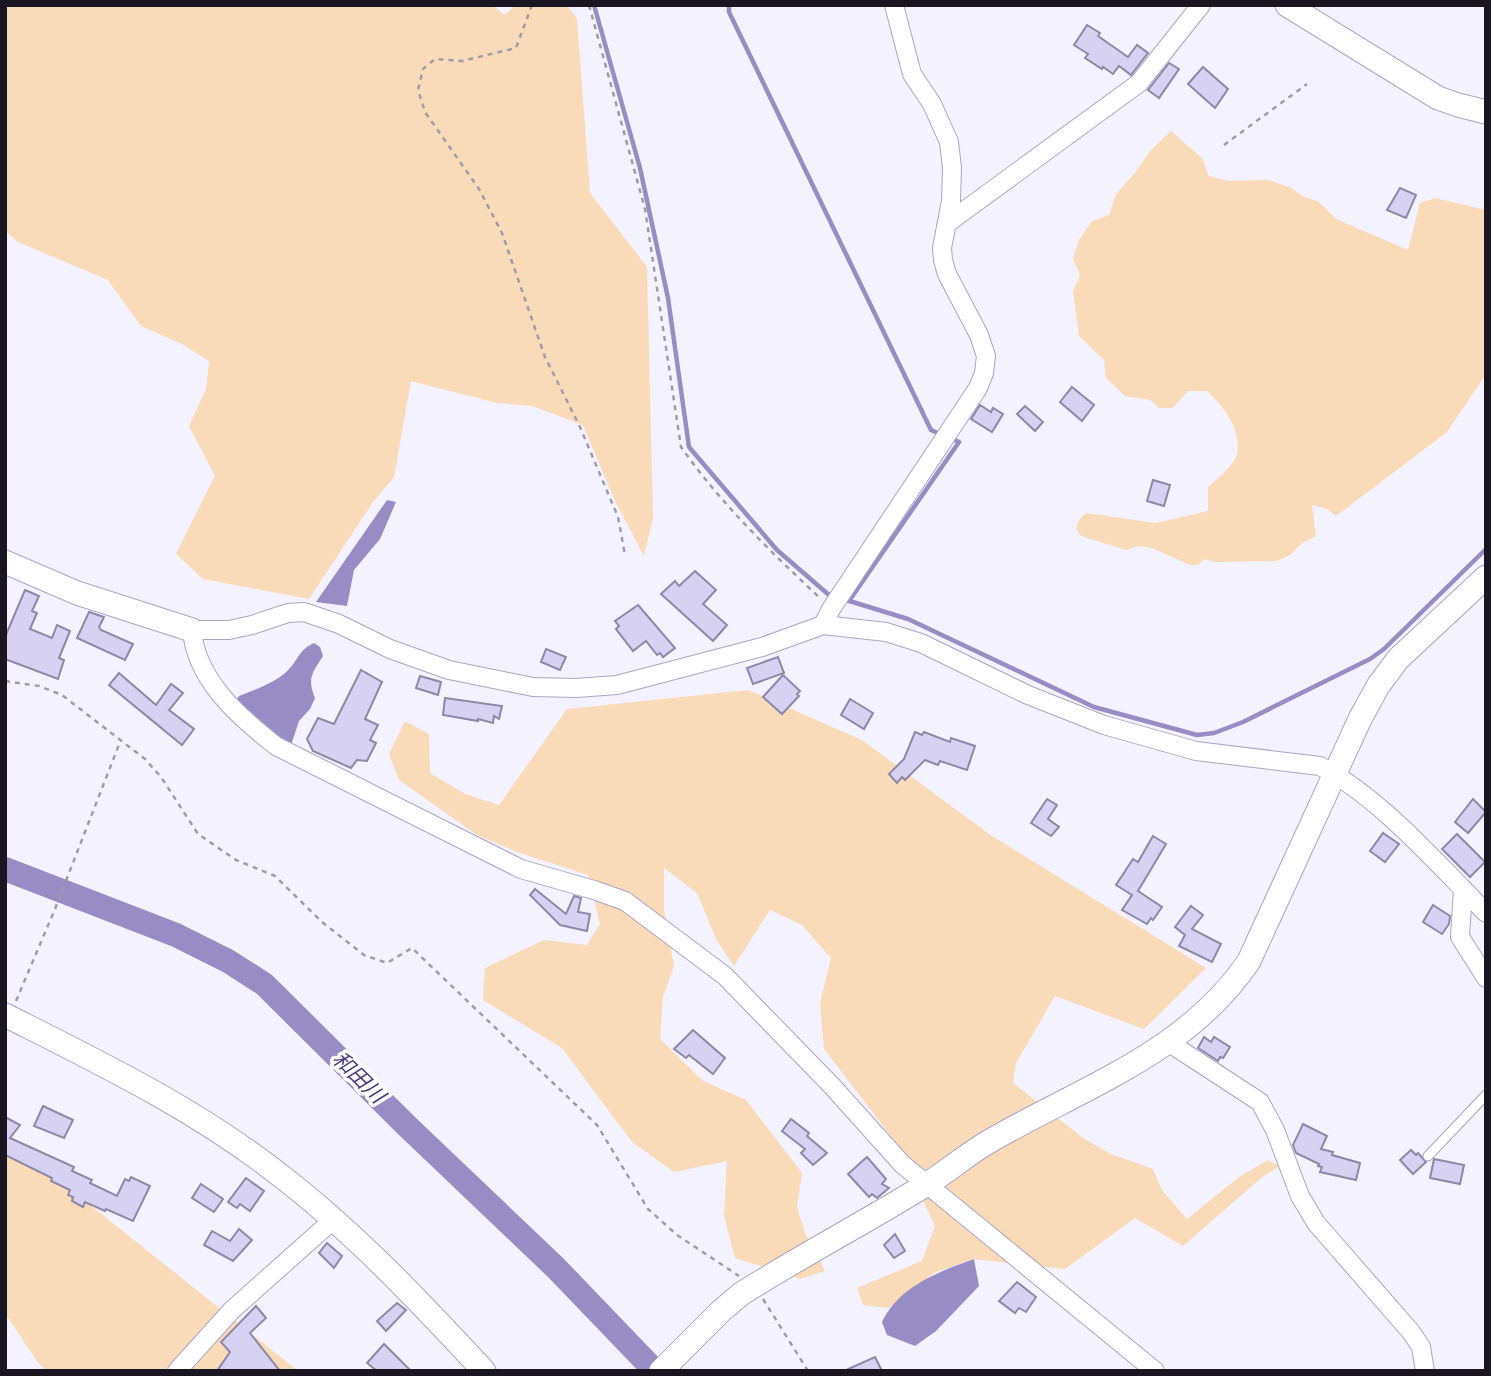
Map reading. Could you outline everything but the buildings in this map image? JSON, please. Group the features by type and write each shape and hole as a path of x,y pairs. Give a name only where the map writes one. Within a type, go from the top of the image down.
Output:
{"street":[{"path":"5,562 77,593 192,631 229,629 252,625 288,613 304,612 322,617 390,649 449,670 533,687 617,685 762,647 827,617 978,388 984,373 986,356 979,335 947,274 943,260 942,248 949,222 952,168 949,142 932,104 912,74 894,5"},
{"path":"949,222 1139,83 1200,5"},
{"path":"1287,5 1438,97 1486,112"},
{"path":"661,1371 721,1311 755,1285 926,1185 989,1142 1108,1080 1168,1042 1210,1010 1232,986 1249,961 1378,686 1398,659 1486,577"},
{"path":"827,617 921,643 1028,695 1104,725 1196,751 1320,766 1335,774 1410,834 1486,913"},
{"path":"192,631 193,647 200,663 226,702 247,724 276,746 521,869 625,901 725,976 832,1086 902,1164 1155,1371"},
{"path":"1464,889 1461,937 1486,978"},
{"path":"6,1018 119,1073 179,1106 281,1175 390,1273 484,1371"},
{"path":"1168,1042 1260,1102 1275,1130 1300,1195 1316,1223 1411,1332 1421,1348 1425,1371"},
{"path":"177,1371 232,1310 333,1220"}],"lane":[{"path":"1428,1156 1486,1094"}],"path":[{"path":"532,5 516,48 462,61 435,59 423,69 418,90 425,112 479,189 502,233 545,357 580,427 618,517 625,555"},
{"path":"589,5 645,209 681,447 701,475 827,617"},
{"path":"1224,145 1307,84"},
{"path":"5,681 39,685 62,695 145,759 161,777 198,834 236,860 275,876 322,922 364,955 387,963 412,948 597,1125 648,1209 677,1235 755,1285 808,1371"},
{"path":"6,1018 55,909 120,741"}],"shaded area":[{"path":"5,5 492,5 505,15 515,5 567,5 577,19 590,193 647,267 653,518 644,556 614,499 583,425 532,406 497,403 411,381 394,477 373,502 309,599 203,579 176,554 215,476 189,426 206,389 209,361 182,344 141,326 108,280 18,242 5,231"},
{"path":"1171,131 1202,158 1209,176 1228,181 1268,180 1292,188 1302,196 1319,202 1336,219 1408,250 1420,203 1435,198 1486,210 1486,374 1447,432 1336,516 1327,509 1312,505 1316,536 1277,561 1215,562 1204,559 1198,565 1190,565 1152,548 1138,546 1126,550 1081,536 1076,528 1086,513 1156,523 1208,511 1208,487 1229,468 1237,454 1234,427 1225,411 1207,391 1188,391 1173,408 1159,408 1150,400 1125,396 1106,378 1104,360 1079,336 1073,292 1080,275 1073,259 1079,240 1092,221 1109,215 1116,194 1150,151"},
{"path":"387,500 396,502 380,539 354,570 347,606 316,602"},
{"path":"314,643 320,647 323,656 312,676 311,686 315,698 310,709 299,721 291,745 264,728 236,700 239,696 279,677"},
{"path":"748,690 862,740 989,834 1206,968 1144,1029 1055,996 1016,1063 1013,1083 1083,1138 1111,1154 1153,1169 1162,1190 1187,1219 1239,1177 1268,1160 1280,1166 1261,1178 1183,1246 1135,1218 1065,1269 973,1259 934,1273 889,1308 863,1305 857,1288 922,1261 935,1226 897,1144 824,1049 820,1003 831,958 802,925 770,910 734,966 717,941 697,893 664,868 664,911 674,966 663,997 660,1039 703,1081 746,1100 802,1173 797,1207 805,1233 825,1271 800,1279 735,1258 724,1216 727,1161 674,1172 632,1142 562,1048 483,1000 485,968 544,940 587,945 600,924 588,875 517,852 477,835 399,780 389,754 405,721 429,734 430,773 465,794 499,805 567,709"},
{"path":"5,1137 298,1371 46,1371 5,1313"},
{"path":"974,1259 979,1286 936,1331 915,1346 887,1335 882,1322 898,1299 934,1275"}],"waterway":[{"path":"594,5 640,168 668,298 689,447 777,550 834,597"},
{"path":"729,5 729,12 931,430 942,435"},
{"path":"849,601 959,442 950,438"},
{"path":"843,599 908,619 1094,707 1197,735 1214,733 1243,722 1370,659 1384,649 1486,549"},
{"name":"和田川","path":"5,869 176,935 228,961 264,984 408,1127 556,1268 655,1371"}]}
